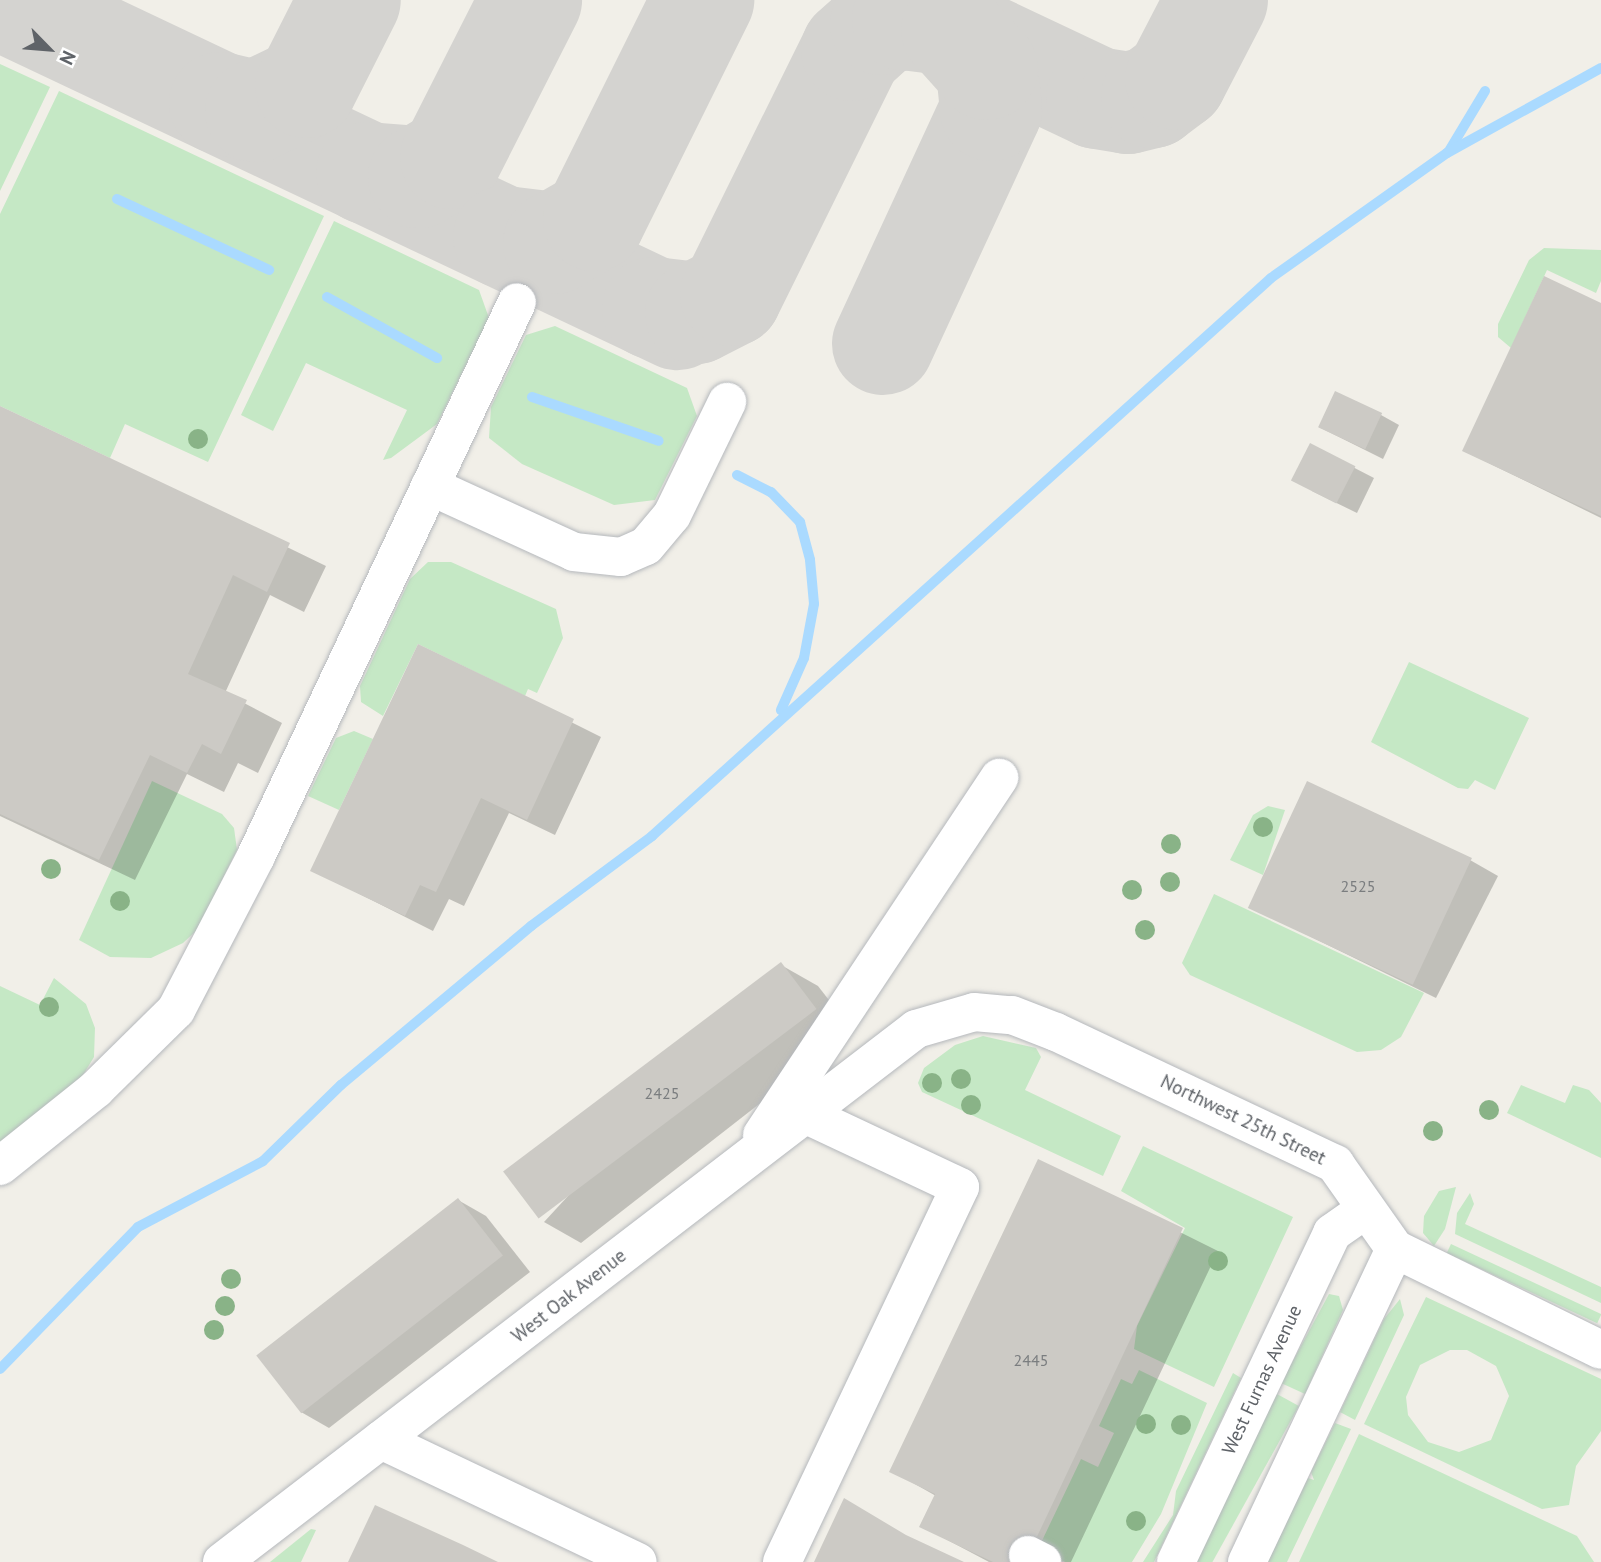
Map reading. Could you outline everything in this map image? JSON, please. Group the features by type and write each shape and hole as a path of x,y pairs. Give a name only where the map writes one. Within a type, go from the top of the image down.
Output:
{"lane":[{"path":"0,1166 96,1089 176,1010 517,302"},
{"path":"430,486 574,552 621,557 646,546 672,515 727,402"},
{"path":"744,1162 999,779"},
{"name":"Northwest 25th Street","path":"916,1029 974,1012 1012,1015 1056,1032 1335,1164 1364,1211 1395,1248 1601,1350"},
{"name":"West Oak Avenue","path":"222,1562 916,1029"},
{"path":"782,1562 960,1187 805,1114"},
{"name":"West Furnas Avenue","path":"1176,1562 1332,1233 1364,1211"},
{"path":"1247,1562 1395,1248"},
{"path":"381,1440 638,1562"}],"green space":[{"path":"0,64 50,87 0,191"},
{"path":"59,91 324,216 208,462 125,424 110,458 0,406 0,214"},
{"path":"334,221 479,290 489,318 437,424 391,458 383,460 407,410 306,363 273,431 241,415"},
{"path":"1544,248 1601,250 1601,281 1596,293 1547,270 1511,348 1498,337 1498,324 1529,260"},
{"path":"555,326 687,388 697,416 655,500 614,505 522,464 489,438 491,407 526,335"},
{"path":"428,562 451,562 556,609 563,638 537,693 528,689 525,696 418,644 383,716 361,702 360,686 410,579"},
{"path":"1409,662 1529,718 1495,790 1475,780 1468,789 1458,788 1371,742"},
{"path":"354,731 373,739 339,810 308,796 336,738"},
{"path":"152,781 222,814 234,828 237,850 197,930 183,943 151,958 110,957 79,940"},
{"path":"1268,806 1285,810 1263,875 1230,860 1253,815"},
{"path":"1214,894 1424,993 1401,1037 1381,1050 1357,1052 1190,975 1182,963"},
{"path":"54,978 86,1004 95,1028 94,1057 83,1075 0,1147 0,986 40,1005"},
{"path":"983,1036 1036,1048 1041,1057 1025,1090 1121,1136 1103,1176 922,1092 918,1083 924,1068 955,1045"},
{"path":"1521,1085 1565,1103 1573,1085 1589,1090 1601,1103 1601,1158 1507,1113"},
{"path":"1143,1146 1293,1217 1214,1387 1134,1349 1137,1326 1185,1228 1121,1191"},
{"path":"1456,1187 1445,1229 1434,1246 1423,1233 1424,1216 1439,1191"},
{"path":"1470,1193 1474,1204 1465,1224 1601,1287 1601,1303 1455,1234 1457,1213"},
{"path":"1451,1244 1601,1314 1597,1323 1447,1253"},
{"path":"1329,1294 1339,1296 1343,1310 1305,1394 1281,1383"},
{"path":"1426,1297 1601,1379 1601,1431 1576,1466 1569,1505 1542,1509 1364,1424","holes":["1450,1350 1467,1350 1496,1366 1509,1396 1491,1440 1459,1452 1428,1442 1408,1415 1406,1397 1420,1365"]},
{"path":"1400,1299 1404,1315 1355,1420 1340,1412 1384,1319"},
{"path":"1139,1370 1207,1403 1161,1514 1132,1562 1065,1562 1038,1549 1081,1459 1098,1467 1114,1433 1099,1426 1121,1379 1132,1384"},
{"path":"1233,1373 1241,1378 1154,1562 1143,1562 1173,1515 1176,1491"},
{"path":"1277,1394 1299,1406 1212,1562 1196,1562 1187,1557"},
{"path":"1335,1423 1351,1429 1287,1562 1268,1562 1308,1478 1314,1480 1311,1472"},
{"path":"1359,1434 1577,1536 1594,1562 1299,1562"},
{"path":"311,1529 316,1530 301,1562 270,1562"}],"building":[{"path":"1544,276 1601,303 1601,516 1462,451"},
{"path":"1335,391 1382,413 1365,449 1318,427"},
{"path":"0,406 290,543 267,592 233,575 188,674 247,700 221,754 202,744 187,773 150,755 99,860 0,814"},
{"path":"1310,443 1355,466 1336,504 1291,480"},
{"path":"418,644 574,719 527,820 481,798 436,892 420,885 405,916 310,871"},
{"path":"1307,781 1472,858 1413,985 1248,908"},
{"path":"781,962 817,1009 539,1219 503,1171"},
{"path":"1038,1159 1183,1228 1025,1562 993,1562 919,1527 935,1494 889,1472"},
{"path":"458,1198 503,1256 301,1413 256,1356"},
{"path":"844,1498 906,1535 964,1562 814,1562"},
{"path":"375,1505 463,1545 498,1562 348,1562"}],"waterway":[{"path":"0,1369 138,1227 263,1161 341,1085 531,926 652,836 1271,278 1447,153 1601,68"},
{"path":"1449,151 1485,91"},
{"path":"117,199 269,270"},
{"path":"327,297 437,358"},
{"path":"532,397 659,441"},
{"path":"737,475 771,492 800,522 810,560 814,604 804,658 781,710"}],"taxiway":[{"path":"2,0 677,319"},
{"path":"220,103 256,111 306,87 350,0"},
{"path":"367,173 419,177 451,158 531,0"},
{"path":"504,237 554,243 594,220 703,0"},
{"path":"890,0 1097,98 1128,103 1152,97 1176,79 1217,0"},
{"path":"653,308 696,313 731,295 852,50 881,24 903,19 941,24"},
{"path":"883,344 991,110 987,69 952,30"}]}
